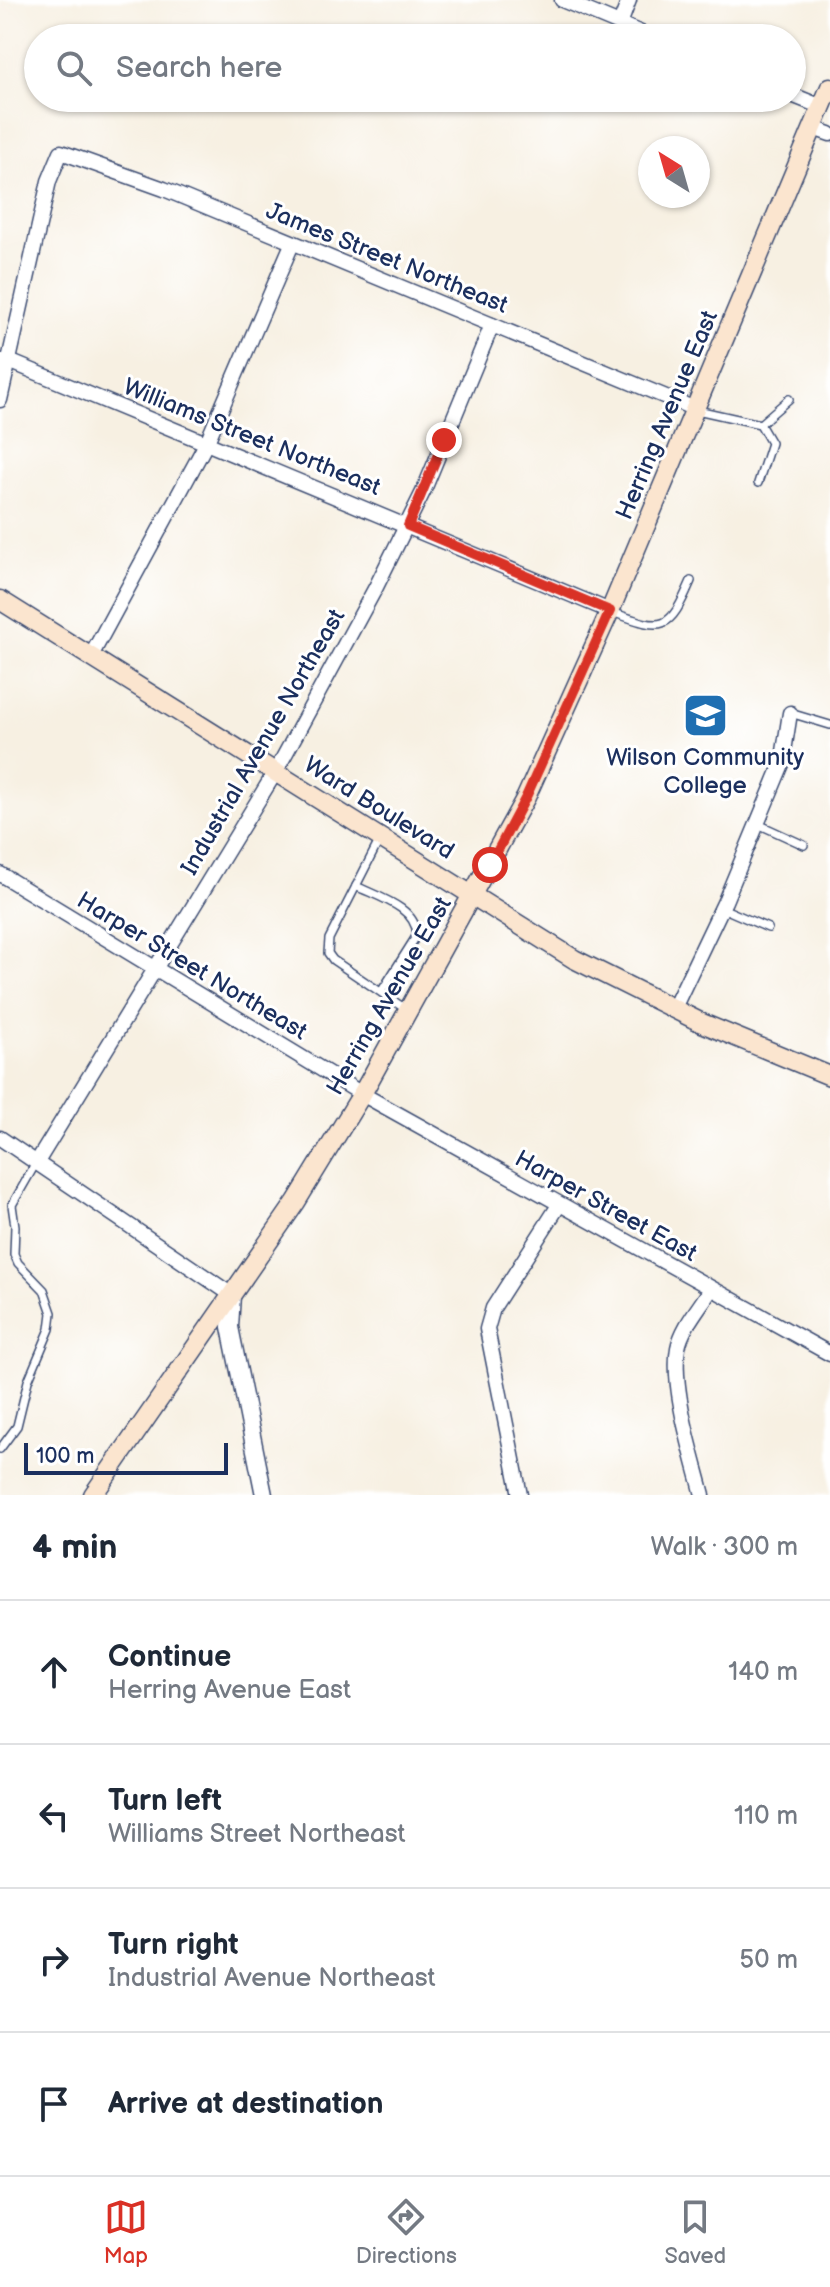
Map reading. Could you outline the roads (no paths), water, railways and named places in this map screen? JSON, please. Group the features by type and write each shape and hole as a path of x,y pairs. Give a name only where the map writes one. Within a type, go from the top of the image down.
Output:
{"main road":[{"name":"Herring Avenue East","path":"93,1495 296,1202 362,1094 526,797 610,611 695,409 822,131 822,107 830,87"},
{"name":"Ward Boulevard","path":"0,600 574,959 673,1010 830,1076"}],"street":[{"path":"562,0 620,24 629,0"},
{"path":"806,101 822,107"},
{"name":"James Street Northeast","path":"4,361 49,181 61,152 164,189 695,409"},
{"path":"91,656 207,442 292,244"},
{"name":"Industrial Avenue Northeast","path":"37,1162 276,771 408,526 492,325"},
{"path":"0,400 4,361"},
{"name":"Williams Street Northeast","path":"4,361 207,442 610,611"},
{"path":"673,1010 722,908 782,764 790,713"},
{"name":"Harper Street Northeast","path":"0,874 362,1094"},
{"name":"Harper Street East","path":"362,1094 830,1354"},
{"path":"0,1138 232,1295 230,1327 264,1495"},
{"path":"520,1495 487,1329 493,1308 559,1205"},
{"path":"703,1495 688,1435 677,1364 683,1334 711,1289"}],"lane":[{"path":"760,424 789,399"},
{"path":"695,409 760,424 771,443 758,483"},
{"path":"610,611 652,626 666,622 678,611 691,581"},
{"path":"790,713 830,725"},
{"path":"758,824 804,845"},
{"path":"381,837 329,939 328,953 333,960 409,1011"},
{"path":"356,886 404,910 417,926 417,935 381,992"},
{"path":"722,908 768,928"},
{"path":"0,1449 17,1426 28,1381 50,1329 52,1313 48,1299 14,1254 12,1205 37,1162"}],"place":[{"name":"Wilson Community College","path":"705,715"}]}
